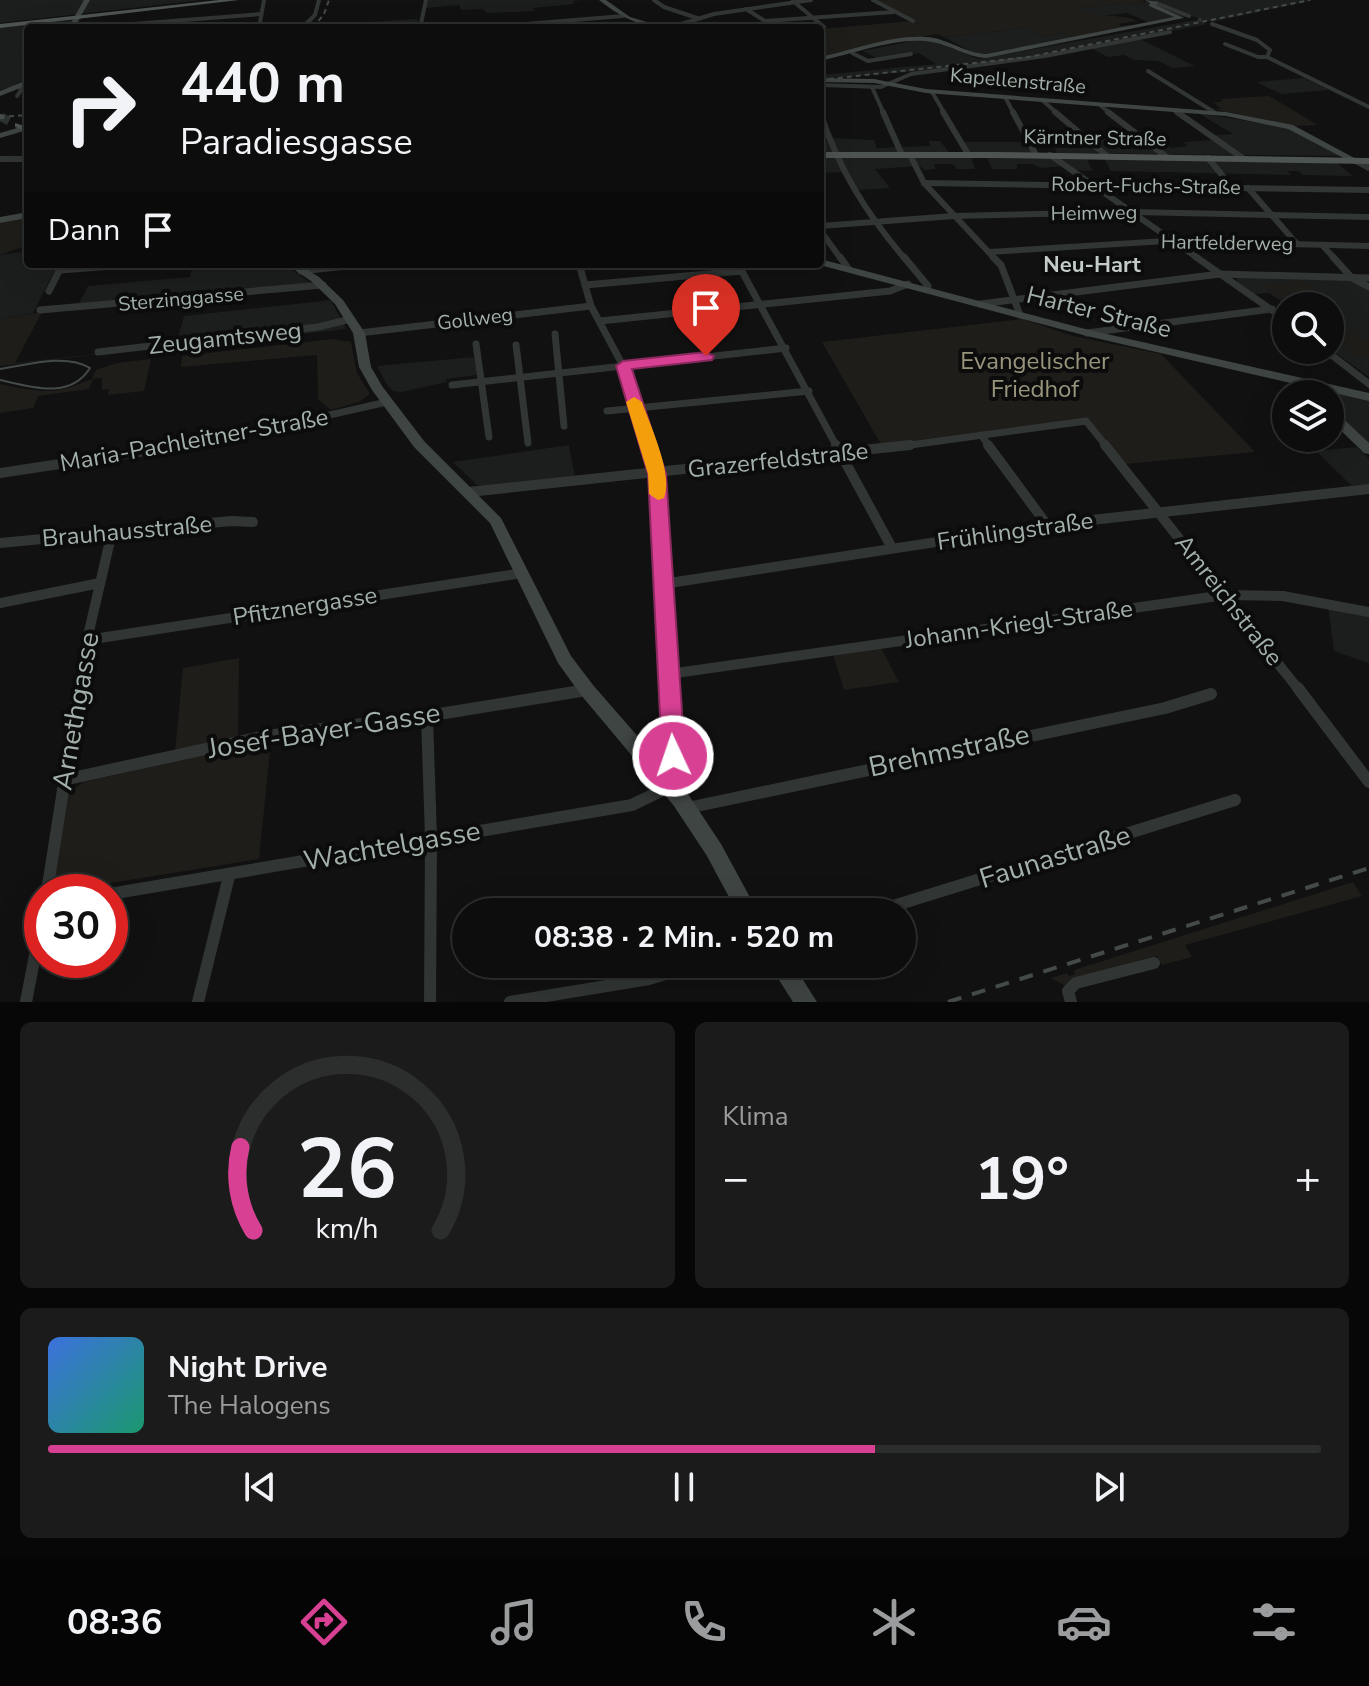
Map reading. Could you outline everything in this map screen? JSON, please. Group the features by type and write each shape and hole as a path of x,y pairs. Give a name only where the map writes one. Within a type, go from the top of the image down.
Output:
{"main road":[{"path":"74,24 87,0"},
{"path":"0,25 219,0"},
{"path":"80,14 236,0"},
{"path":"604,0 623,16 652,24"},
{"path":"824,58 924,39 983,56 1181,18 1151,4 1152,1"},
{"name":"Kapellenstraße","path":"824,82 888,83 932,92 1214,112 1290,127 1356,161"},
{"path":"0,93 22,88"},
{"path":"0,136 19,125"},
{"name":"Kärntner Straße","path":"824,155 968,154 1369,161"},
{"path":"0,220 24,216"},
{"name":"Harter Straße","path":"824,263 1273,380"},
{"path":"297,268 323,285 351,319 359,333 365,367 419,444 469,492 504,533 546,626 587,690 687,808 740,898"},
{"name":"Harter Straße","path":"1344,394 1369,397"},
{"path":"1344,426 1369,450"},
{"path":"790,978 806,1002"}],"street":[{"path":"260,24 264,0"},
{"path":"306,24 318,10 319,0"},
{"path":"421,24 426,0"},
{"path":"654,0 664,7 697,18"},
{"path":"678,24 747,7 811,0"},
{"path":"873,0 913,21"},
{"path":"792,1 820,24"},
{"path":"1152,1 1193,18"},
{"path":"747,7 762,20 894,12"},
{"path":"133,24 261,14"},
{"path":"551,24 623,16"},
{"path":"1209,24 1259,41 1270,49 1267,57"},
{"path":"824,82 872,87 911,74 1037,57 1170,32"},
{"path":"1225,44 1258,57 1267,57 1369,107"},
{"path":"852,53 866,61 911,54"},
{"name":"Kapellenstraße","path":"1148,71 1214,112"},
{"path":"872,87 906,155 924,183 1001,265 1020,315"},
{"path":"932,92 968,154"},
{"path":"1005,97 1036,155"},
{"path":"1042,100 1107,156"},
{"path":"1101,106 1168,158"},
{"path":"1176,111 1244,159"},
{"path":"824,125 834,155 875,223 928,286 927,289"},
{"path":"824,131 827,134"},
{"path":"1050,155 1272,309"},
{"path":"1208,158 1232,187"},
{"path":"0,159 24,159"},
{"path":"1356,161 1369,168"},
{"name":"Robert-Fuchs-Straße","path":"924,183 1369,190"},
{"path":"1248,188 1297,244"},
{"name":"Heimweg","path":"824,228 954,216 1131,214 1369,217"},
{"path":"824,234 848,268"},
{"name":"Hartfelderweg","path":"989,252 1172,242 1369,246"},
{"path":"1322,245 1352,278 1369,287"},
{"path":"49,291 61,268"},
{"path":"301,271 328,268"},
{"path":"580,268 591,306 623,366 657,474 673,756 665,780"},
{"path":"585,285 740,268 892,548"},
{"path":"980,304 1220,274 1369,278"},
{"path":"600,321 890,291 908,284"},
{"name":"Sterzinggasse","path":"40,310 323,285"},
{"name":"Gollweg","path":"359,333 591,306"},
{"path":"1087,333 1272,309"},
{"name":"Zeugamtsweg","path":"98,352 318,327 351,319"},
{"path":"555,334 564,426"},
{"path":"476,344 489,437"},
{"path":"516,345 528,443"},
{"path":"452,385 786,348"},
{"path":"1343,364 1369,384"},
{"path":"607,411 809,391"},
{"name":"Maria-Pachleitner-Straße","path":"0,473 224,439 387,402"},
{"name":"Grazerfeldstraße","path":"469,492 843,454 1086,421"},
{"name":"Amreichstraße","path":"1086,421 1369,782"},
{"path":"981,435 1047,525"},
{"name":"Frühlingstraße","path":"663,584 1047,525 1369,489"},
{"name":"Brauhausstraße","path":"0,543 231,521 253,522"},
{"name":"Arnethgasse","path":"50,874 87,640 112,532"},
{"name":"Pfitznergasse","path":"87,640 523,573"},
{"path":"0,603 100,583"},
{"name":"Johann-Kriegl-Straße","path":"669,674 1225,595 1283,596 1369,612"},
{"name":"Josef-Bayer-Gasse","path":"63,780 266,736 427,716 587,690"},
{"name":"Brehmstraße","path":"687,808 1165,708 1211,694"},
{"path":"427,716 431,838 430,1002"},
{"name":"Wachtelgasse","path":"128,891 632,805 665,780"},
{"name":"Faunastraße","path":"916,899 1235,800"},
{"path":"198,1002 229,876"},
{"path":"1071,1002 1068,991 1076,983 1154,963"},
{"path":"26,1002 31,978"},
{"path":"510,1002 652,978"}],"shaded area":[{"path":"0,0 202,0 0,23"},
{"path":"428,0 583,0 573,1 574,4 533,8 535,11 488,13 482,9 461,10 459,5 426,8"},
{"path":"1145,0 1314,0 1212,22 1191,16 1150,23 1127,13 1095,17 1075,8 1147,2"},
{"path":"82,18 78,24 27,24"},
{"path":"418,19 417,24 336,24"},
{"path":"1195,20 1207,24 1074,50 947,69 824,79 824,75 936,64 919,53 878,59 863,51 922,39 941,43 978,59"},
{"path":"24,24 24,84 0,90 0,27"},
{"path":"1026,28 1043,36 1063,33 1080,38 977,55 944,37"},
{"path":"1140,39 1195,66 1173,68 1158,61 1134,60 1124,55 1108,57 1091,48"},
{"path":"1304,78 1329,90 1281,94 1256,82"},
{"path":"1198,113 1284,127 1340,156 1057,153 1051,142 1060,142 1052,133 1076,132 1087,137 1112,135 1119,142 1163,139 1169,142 1166,144 1171,148 1188,146 1183,142 1214,140 1213,135 1233,134"},
{"path":"826,138 874,140 877,148 930,146 929,141 940,141 949,152 966,152 961,142 1027,142 1037,153 1057,159 1086,158 1093,171 1063,166 1041,168 1033,164 1017,164 1017,169 992,169 987,158 971,157 975,169 934,164 936,169 925,170 919,166 875,169 890,188 858,190 846,172 824,173 824,142 827,142"},
{"path":"1104,158 1337,163 1353,176 1303,175 1298,171 1288,171 1291,175 1111,171"},
{"path":"24,252 24,268 56,268 33,313 0,319 0,255"},
{"path":"192,268 290,268 314,285 76,309 88,286 190,277"},
{"path":"1237,277 1349,279 1369,289 1369,377 1344,359 1344,292 1254,294 1237,282"},
{"path":"331,300 346,329 175,348 184,316"},
{"path":"474,357 477,375 446,379 447,382 401,392 393,391 387,385 377,366"},
{"path":"1344,395 1369,400 1369,445 1344,420"},
{"path":"569,445 575,478 477,485 453,462"},
{"path":"1357,447 1369,459 1369,484 1352,486 1317,452 1344,452 1344,448"},
{"path":"1328,606 1369,614 1369,663 1334,651"}],"green space":[{"path":"875,0 1147,2 1077,8 1092,14 1138,21 1119,24 1121,26 1142,24 1080,38 1063,33 1043,36 1026,28 944,37 937,34 824,56 824,29 912,21 929,30"},
{"path":"1269,96 1318,125 1295,126 1213,109 1221,109 1214,103 1223,101 1220,99"},
{"path":"24,219 24,246 0,255 0,223"},
{"path":"1302,280 1317,290 1273,292 1264,285"},
{"path":"42,312 15,363 176,345 0,366 0,319"},
{"name":"Evangelischer Friedhof","path":"1023,319 1073,336 1161,354 1255,452 1125,464 1089,420 882,446 822,342"},
{"path":"1344,325 1369,343 1369,355 1359,357 1344,347"},
{"path":"333,339 351,342 357,373 370,394 359,402 331,410 318,399 317,355 181,367 182,356"},
{"path":"151,359 144,391 108,395 109,389 102,390 102,378 93,379 89,389 38,396 33,408 0,413 0,384 56,390 92,379 96,370 117,363"},
{"path":"881,648 899,682 844,690 833,654"},
{"path":"239,658 238,739 175,752 183,668"},
{"path":"271,741 259,859 128,880 128,874 55,874 66,795 83,782"},
{"path":"1353,882 1362,896 1185,945 1192,957 1162,965 1157,956 1080,978 1067,987 1051,978 1067,973 1069,976 1075,974 1074,970"}],"tunnel":[{"path":"1198,19 1203,21"},
{"path":"1,117 11,122"}],"tram line":[{"path":"0,369 58,361 90,368 82,378 61,388 37,388 0,380"}],"railway":[{"path":"316,24 329,0"},
{"path":"824,80 1028,57 1310,0"},
{"path":"0,117 24,115"},
{"path":"948,1002 1369,868"}],"slow traffic":[{"path":"634,402 657,474 658,494"}],"district":[{"name":"Neu-Hart","path":"1092,265"}],"route":[{"path":"673,756 657,474 623,366 706,356"}]}
